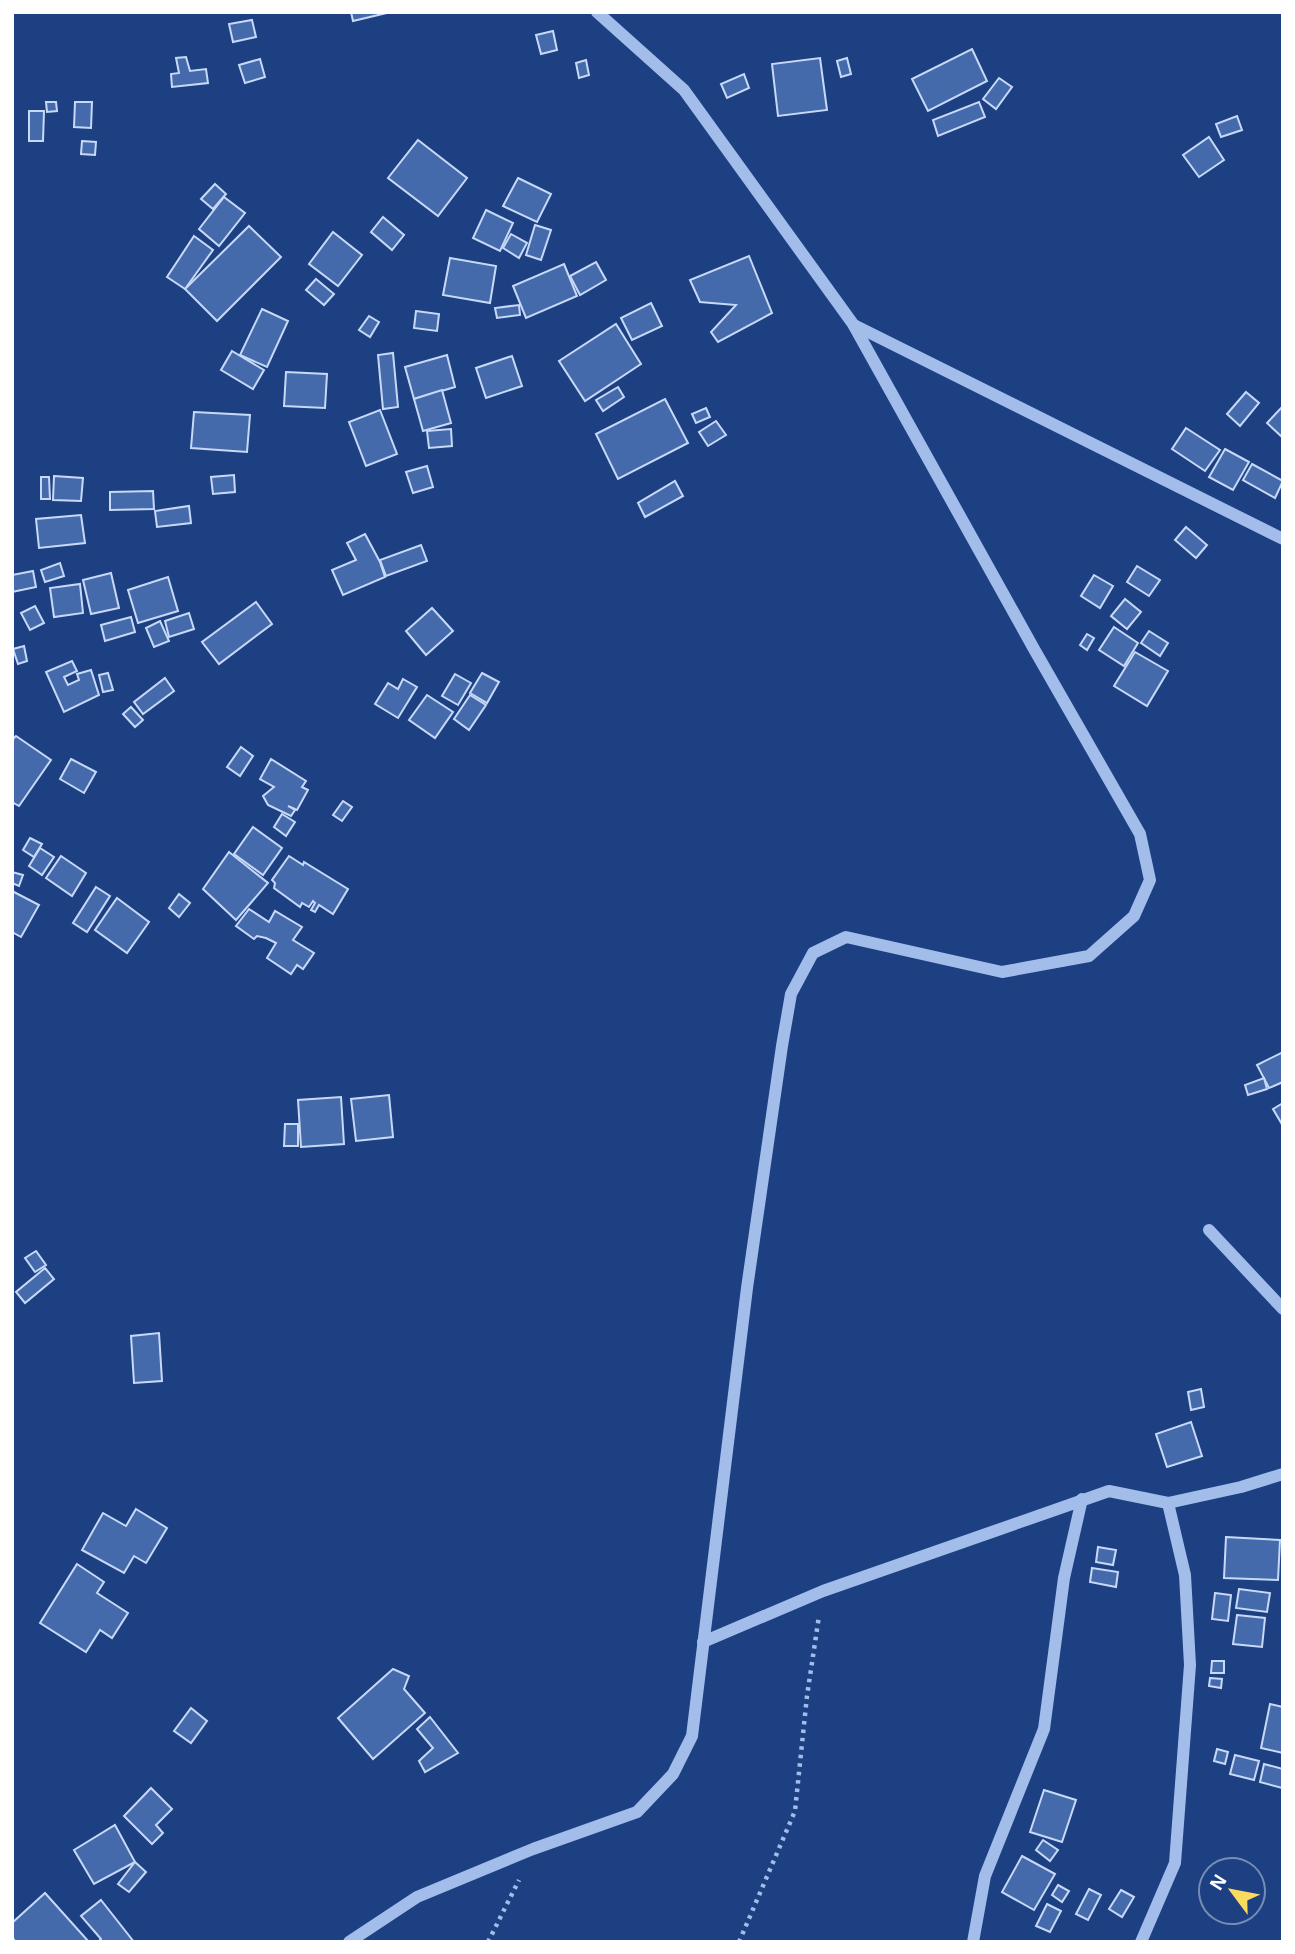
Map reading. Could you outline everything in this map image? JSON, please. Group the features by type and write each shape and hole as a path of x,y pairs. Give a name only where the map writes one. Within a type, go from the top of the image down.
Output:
{"street":[{"path":"349,1942 417,1897 637,1812 673,1774 692,1736 747,1289 782,1046 791,994 813,953 846,937 1002,972 1088,956 1134,916 1150,880 1140,834 853,324 684,90 597,12"},
{"path":"853,324 1283,539"},
{"path":"1209,1230 1283,1309"},
{"path":"703,1643 823,1591 1109,1491 1168,1503 1241,1487 1283,1474"},
{"path":"973,1942 985,1876 1044,1729 1064,1578 1082,1499"},
{"path":"1141,1942 1175,1863 1190,1665 1185,1575 1168,1503"}],"path":[{"path":"739,1942 795,1811 807,1696 823,1591"},
{"path":"488,1942 533,1850"}],"building":[{"path":"351,12 391,12 353,21"},
{"path":"252,20 256,37 233,42 229,24"},
{"path":"553,31 557,50 541,54 536,35"},
{"path":"972,49 987,81 928,111 912,79"},
{"path":"186,57 190,71 206,69 208,83 172,87 171,74 179,73 176,58"},
{"path":"820,58 827,110 778,116 772,64"},
{"path":"847,58 851,74 841,77 837,61"},
{"path":"260,59 265,77 245,83 239,65"},
{"path":"586,60 589,75 579,78 576,63"},
{"path":"744,74 749,88 727,98 721,84"},
{"path":"999,78 1012,87 996,109 983,99"},
{"path":"46,102 56,102 57,111 47,112"},
{"path":"75,102 92,102 91,128 74,127"},
{"path":"979,102 985,117 938,136 933,120"},
{"path":"29,111 44,111 43,141 29,141"},
{"path":"1237,116 1242,130 1221,137 1216,124"},
{"path":"1209,137 1224,160 1199,177 1183,155"},
{"path":"418,140 467,178 438,216 388,178"},
{"path":"82,141 96,142 95,155 81,154"},
{"path":"518,178 551,194 537,222 503,206"},
{"path":"215,184 226,194 213,209 201,199"},
{"path":"224,197 245,213 219,246 199,229"},
{"path":"486,210 513,223 500,251 473,238"},
{"path":"383,217 404,235 392,250 371,232"},
{"path":"535,225 551,230 541,260 526,255"},
{"path":"249,226 281,257 217,321 185,289"},
{"path":"333,232 362,255 338,286 309,264"},
{"path":"511,234 527,243 519,258 503,248"},
{"path":"194,236 213,250 185,289 167,277"},
{"path":"749,256 772,313 718,342 711,332 736,305 700,302 690,280"},
{"path":"450,258 496,266 490,303 443,295"},
{"path":"596,262 606,280 580,295 570,276"},
{"path":"564,264 577,296 526,318 513,286"},
{"path":"316,279 334,294 324,305 306,290"},
{"path":"651,303 662,326 632,340 621,318"},
{"path":"519,305 520,315 497,318 495,308"},
{"path":"262,309 288,321 267,367 240,355"},
{"path":"416,311 439,314 437,331 414,328"},
{"path":"369,316 379,322 370,337 359,330"},
{"path":"616,324 641,364 585,401 559,361"},
{"path":"232,351 264,370 253,389 221,370"},
{"path":"393,353 398,407 383,409 378,355"},
{"path":"447,355 455,387 414,399 405,367"},
{"path":"512,356 522,386 486,398 476,368"},
{"path":"286,372 327,374 325,408 284,406"},
{"path":"618,387 624,397 603,411 596,400"},
{"path":"442,390 451,423 423,431 414,399"},
{"path":"1246,392 1259,403 1240,426 1227,414"},
{"path":"665,399 688,443 618,479 596,434"},
{"path":"1283,406 1283,434 1281,436 1267,423"},
{"path":"706,408 710,417 696,423 692,414"},
{"path":"380,410 397,454 366,466 349,422"},
{"path":"194,412 250,415 247,452 191,448"},
{"path":"716,421 726,435 708,446 699,432"},
{"path":"1186,428 1220,450 1205,471 1172,449"},
{"path":"451,429 452,446 429,448 427,431"},
{"path":"1225,449 1249,462 1233,490 1209,477"},
{"path":"1252,464 1283,481 1275,498 1243,480"},
{"path":"427,466 433,487 413,493 406,472"},
{"path":"234,475 235,492 213,494 211,477"},
{"path":"54,476 83,478 81,501 53,500"},
{"path":"41,477 49,477 50,499 41,499"},
{"path":"675,481 683,496 645,517 638,503"},
{"path":"153,491 154,509 110,510 110,492"},
{"path":"189,506 191,523 157,527 155,511"},
{"path":"81,515 85,543 39,548 36,519"},
{"path":"1186,527 1207,545 1196,558 1175,540"},
{"path":"365,534 385,577 343,595 332,570 356,560 347,543"},
{"path":"421,545 427,561 386,576 380,560"},
{"path":"60,563 64,576 45,582 41,570"},
{"path":"1137,566 1160,580 1149,596 1127,582"},
{"path":"33,571 36,587 12,592 12,575"},
{"path":"111,573 119,608 91,614 83,580"},
{"path":"1094,575 1113,586 1100,608 1081,596"},
{"path":"168,577 178,611 138,623 128,590"},
{"path":"80,584 83,613 54,617 50,588"},
{"path":"1125,599 1141,612 1127,629 1111,616"},
{"path":"256,602 272,624 219,664 202,642"},
{"path":"35,606 44,623 30,630 21,613"},
{"path":"432,608 453,631 426,655 406,631"},
{"path":"189,613 194,629 169,637 165,621"},
{"path":"131,617 135,632 105,641 101,625"},
{"path":"160,621 169,641 154,647 146,628"},
{"path":"1114,627 1138,643 1124,666 1099,650"},
{"path":"1149,631 1168,643 1160,656 1141,643"},
{"path":"1087,634 1094,638 1087,650 1080,645"},
{"path":"24,646 27,661 18,664 13,649"},
{"path":"1135,652 1168,671 1147,706 1114,686"},
{"path":"72,661 77,671 64,677 68,685 79,680 77,674 91,670 99,695 64,712 46,672"},
{"path":"108,673 113,690 103,692 99,675"},
{"path":"482,673 499,682 487,703 470,693"},
{"path":"455,674 471,683 458,705 442,696"},
{"path":"165,678 174,691 143,714 134,702"},
{"path":"403,679 417,687 398,718 375,704 388,683 398,689"},
{"path":"427,695 453,712 435,738 409,720"},
{"path":"470,695 486,705 469,730 454,719"},
{"path":"131,707 143,720 135,727 123,714"},
{"path":"16,736 51,760 19,806 12,802 12,740"},
{"path":"241,747 253,756 240,776 227,767"},
{"path":"71,759 96,772 84,793 60,779"},
{"path":"271,759 306,781 302,787 308,790 297,810 288,806 295,810 291,816 268,805 263,796 274,787 260,779"},
{"path":"343,801 352,807 342,821 333,815"},
{"path":"282,814 295,822 286,836 274,827"},
{"path":"253,827 282,848 263,875 234,854"},
{"path":"30,838 42,844 34,857 23,850"},
{"path":"40,848 54,857 42,875 29,866"},
{"path":"229,852 268,883 236,920 203,889"},
{"path":"61,856 86,873 72,896 46,878"},
{"path":"289,856 348,889 333,914 319,905 315,912 311,910 315,903 313,901 309,907 302,903 300,907 274,888 275,883 272,880"},
{"path":"12,872 23,875 19,886 12,883"},
{"path":"96,887 110,896 87,932 73,923"},
{"path":"12,891 39,905 21,937 12,932"},
{"path":"179,894 190,903 179,917 169,908"},
{"path":"117,898 149,922 127,953 95,930"},
{"path":"249,909 269,922 275,911 302,927 293,940 314,953 303,969 297,965 291,974 267,958 276,943 257,936 254,939 236,926"},
{"path":"1283,1052 1283,1082 1269,1088 1257,1065"},
{"path":"1264,1078 1267,1089 1248,1095 1245,1085"},
{"path":"389,1095 393,1137 356,1141 351,1099"},
{"path":"341,1097 344,1144 301,1147 298,1100"},
{"path":"1283,1103 1283,1126 1273,1109"},
{"path":"285,1124 298,1124 298,1146 284,1146"},
{"path":"36,1251 46,1265 35,1272 25,1258"},
{"path":"45,1268 54,1279 25,1303 16,1292"},
{"path":"159,1333 162,1381 134,1383 131,1336"},
{"path":"1201,1389 1204,1407 1191,1410 1188,1392"},
{"path":"1191,1422 1202,1456 1167,1467 1156,1434"},
{"path":"136,1509 167,1528 146,1563 134,1556 124,1573 82,1550 103,1513 126,1526"},
{"path":"1226,1537 1280,1540 1278,1580 1224,1578"},
{"path":"1098,1547 1116,1550 1113,1565 1096,1562"},
{"path":"77,1564 104,1582 97,1593 128,1613 112,1638 100,1630 86,1652 40,1623"},
{"path":"1092,1568 1118,1572 1116,1587 1090,1582"},
{"path":"1239,1589 1270,1593 1267,1612 1236,1608"},
{"path":"1215,1593 1231,1595 1228,1621 1212,1619"},
{"path":"1237,1615 1265,1618 1262,1647 1233,1644"},
{"path":"1212,1661 1224,1661 1224,1673 1211,1673"},
{"path":"393,1669 409,1676 404,1689 425,1713 373,1759 338,1718"},
{"path":"1210,1678 1222,1679 1221,1688 1209,1686"},
{"path":"1270,1704 1283,1707 1283,1753 1261,1748"},
{"path":"191,1708 207,1721 191,1743 174,1731"},
{"path":"430,1717 458,1753 425,1772 419,1761 433,1748 417,1729"},
{"path":"1217,1749 1228,1752 1225,1764 1214,1761"},
{"path":"1235,1755 1259,1761 1254,1780 1230,1774"},
{"path":"1264,1764 1283,1769 1282,1788 1260,1782"},
{"path":"151,1788 172,1809 156,1825 163,1833 152,1844 124,1816"},
{"path":"1044,1790 1076,1800 1062,1842 1030,1832"},
{"path":"115,1825 135,1862 94,1884 74,1850"},
{"path":"1043,1840 1058,1850 1050,1861 1036,1850"},
{"path":"1022,1856 1055,1874 1034,1910 1002,1892"},
{"path":"135,1862 146,1872 129,1892 118,1884"},
{"path":"1058,1885 1069,1891 1062,1902 1052,1895"},
{"path":"1089,1889 1101,1895 1088,1920 1076,1914"},
{"path":"1121,1890 1134,1897 1122,1917 1109,1909"},
{"path":"45,1893 89,1942 16,1942 12,1937 12,1923"},
{"path":"101,1900 134,1942 98,1942 101,1939 81,1916"},
{"path":"1047,1904 1061,1911 1050,1932 1036,1926"}]}
